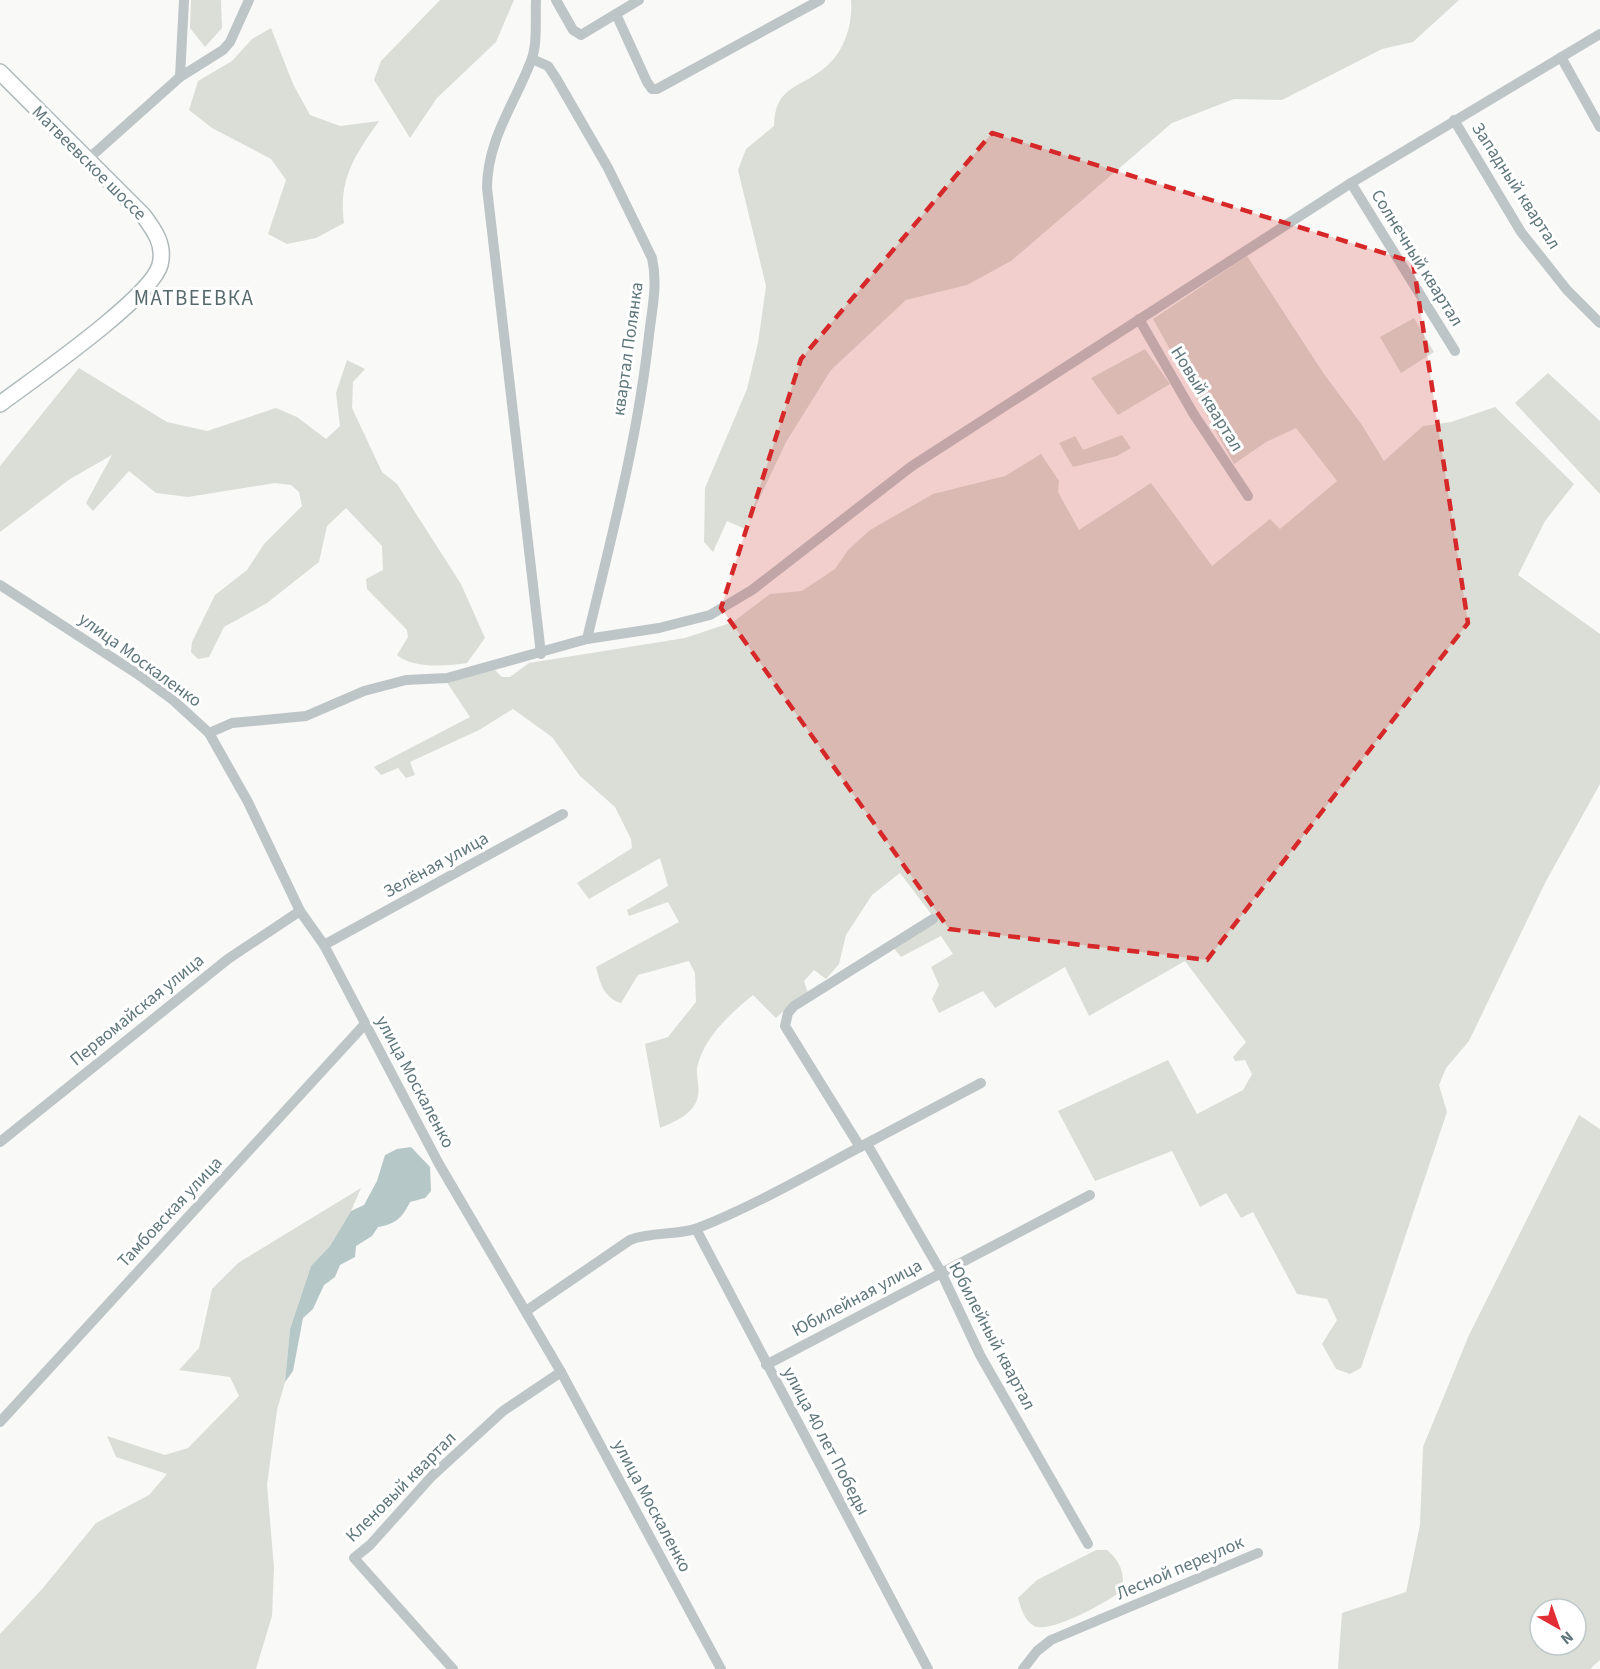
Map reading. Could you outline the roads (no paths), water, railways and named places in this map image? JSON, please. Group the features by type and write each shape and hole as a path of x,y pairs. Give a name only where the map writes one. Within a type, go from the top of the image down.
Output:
{"main road":[{"name":"Матвеевское шоссе","path":"0,72 143,215 157,234 162,250 159,268 110,321 0,404"}],"street":[{"path":"180,77 184,0"},
{"path":"87,160 180,77 223,50 230,42 249,0"},
{"path":"536,0 532,59 505,112 487,170 487,188 541,654"},
{"path":"556,0 573,30 581,34 587,33 639,0"},
{"path":"616,14 647,82 652,89 657,89 820,0"},
{"path":"209,733 232,723 306,716 364,690 406,680 447,678 541,654 587,639 688,621 710,615 734,603 912,466 1351,183 1600,34"},
{"path":"1561,57 1600,127"},
{"name":"квартал Полянка","path":"532,59 548,66 608,168 652,258 655,272 647,354 633,431 587,639"},
{"name":"Западный квартал","path":"1454,120 1521,232 1567,290 1600,323"},
{"name":"Солнечный квартал","path":"1351,183 1455,351"},
{"name":"Новый квартал","path":"1139,319 1193,413 1248,496"},
{"name":"улица Москаленко","path":"0,585 139,675 182,707 209,733 248,802 300,911 324,945 439,1164 561,1372 721,1669"},
{"name":"Зелёная улица","path":"324,945 563,814"},
{"name":"Первомайская улица","path":"0,1142 228,958 300,911"},
{"name":"Юбилейный квартал","path":"933,919 794,1006 786,1020 788,1032 863,1146 941,1272 980,1355 1088,1544"},
{"name":"Тамбовская улица","path":"0,1422 365,1024"},
{"path":"526,1311 630,1240 641,1235 696,1229 762,1199 981,1083"},
{"name":"Юбилейная улица","path":"766,1365 1090,1195"},
{"name":"улица 40 лет Победы","path":"696,1229 928,1669"},
{"name":"Кленовый квартал","path":"453,1669 354,1558 370,1545 432,1476 503,1411 561,1372"},
{"name":"Лесной переулок","path":"1023,1669 1037,1651 1051,1640 1258,1553"}],"district":[{"name":"МАТВЕЕВКА","path":"194,298"}]}
